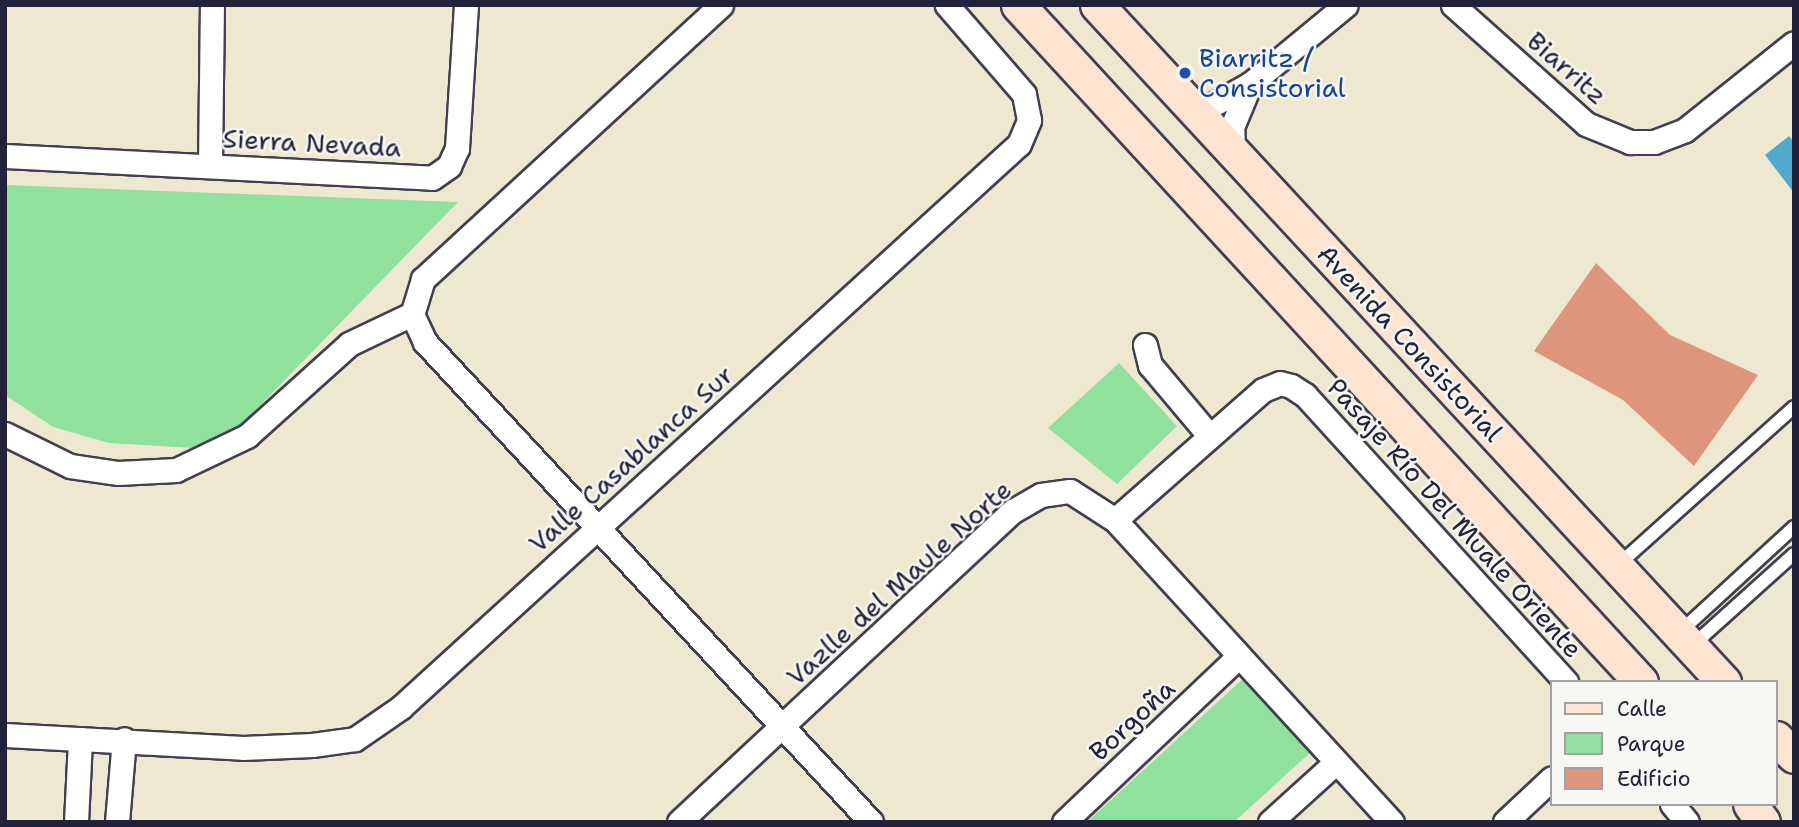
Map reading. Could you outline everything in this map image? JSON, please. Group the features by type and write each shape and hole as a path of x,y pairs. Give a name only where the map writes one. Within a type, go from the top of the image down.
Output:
{"main road":[{"path":"1018,5 1639,680"},
{"name":"Avenida Consistorial","path":"1097,5 1722,680"},
{"path":"1778,740 1794,756"},
{"path":"1751,806 1763,822"}],"street":[{"path":"210,165 212,5"},
{"name":"Sierra Nevada","path":"5,156 432,178 449,166 457,148 466,5"},
{"path":"720,5 423,279 412,314 425,342 599,525 871,822"},
{"name":"Valle Casablanca Sur","path":"5,735 80,740 124,739 243,748 355,739 400,708 1019,144 1029,120 1024,94 947,5"},
{"path":"1194,108 1214,104 1250,84 1346,5"},
{"name":"Biarritz","path":"1464,8 1586,124 1630,142 1654,142 1685,130 1794,43"},
{"path":"1233,150 1232,127 1250,84"},
{"path":"5,434 49,460 70,466 147,473 176,470 203,460 247,436 349,344 412,314"},
{"path":"1115,520 1208,434 1150,365 1144,345"},
{"name":"Pasaje Río Del Muale Oriente","path":"1208,434 1263,390 1280,383 1306,395 1564,680"},
{"name":"Vazlle del Maule Norte","path":"679,822 1013,512 1041,495 1070,491 1115,520 1334,764 1392,822"},
{"name":"Borgoña","path":"1064,822 1237,658"},
{"path":"117,822 124,739"},
{"path":"76,822 80,740"},
{"path":"1270,822 1334,764"},
{"path":"1505,822 1550,780"},
{"path":"1674,806 1687,822"}],"lane":[{"path":"1616,566 1794,407"},
{"path":"1685,640 1794,527"},
{"path":"1685,640 1794,554"}],"green space":[{"path":"5,185 458,202 239,427 194,448 109,443 53,427 5,395"},
{"path":"1119,363 1177,426 1117,484 1048,428"},
{"path":"1244,678 1312,751 1234,822 1087,822"}],"water":[{"path":"1789,136 1794,142 1794,193 1765,155"}],"building":[{"path":"1596,263 1670,335 1758,375 1694,466 1623,400 1534,351"}],"place":[{"name":"Biarritz / Consistorial","path":"1185,73"}]}
